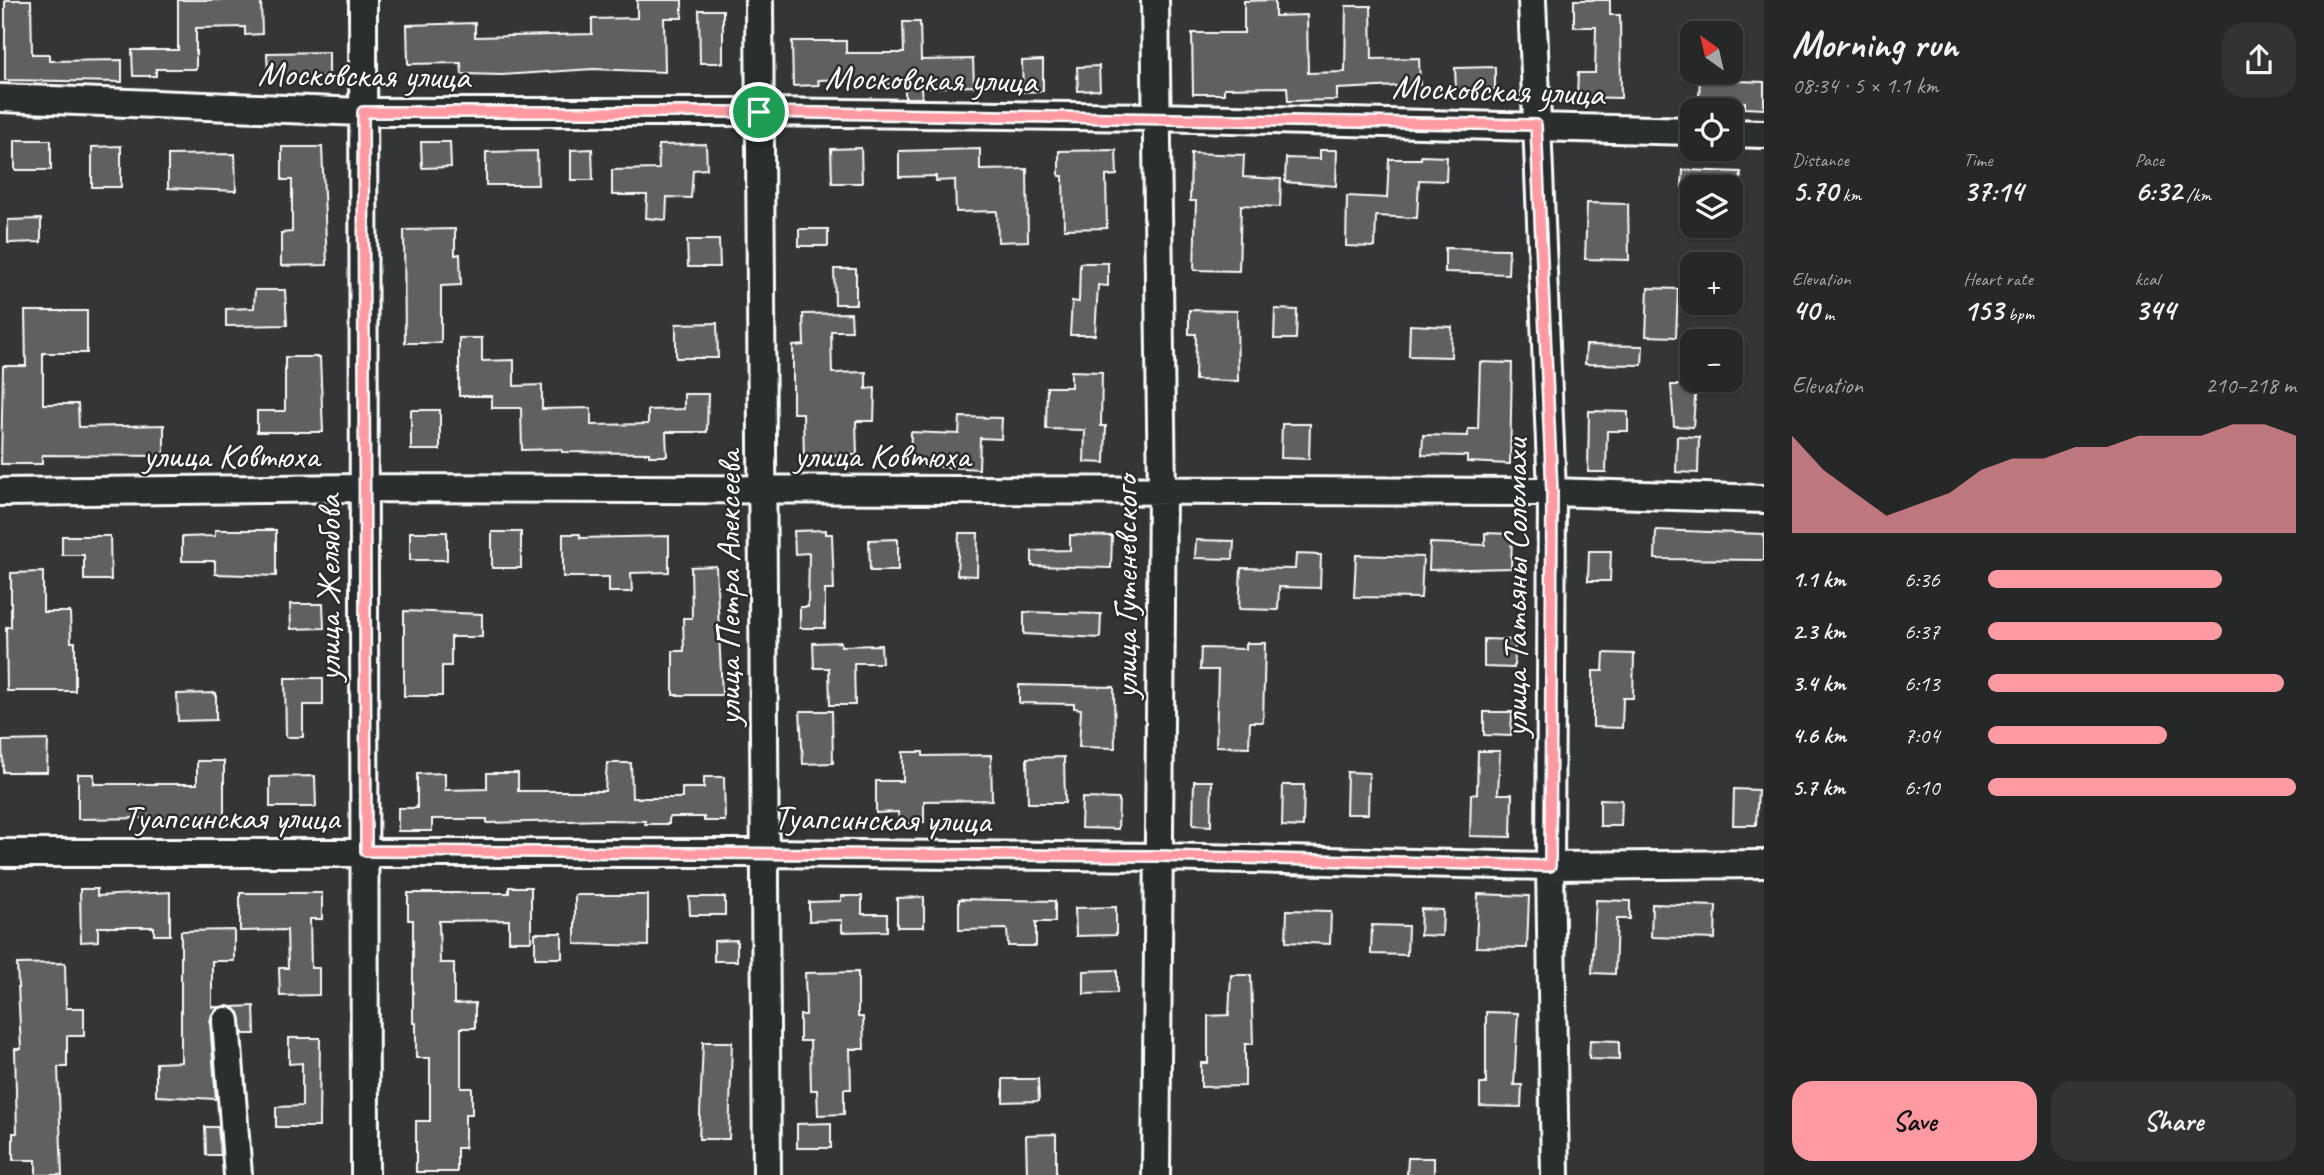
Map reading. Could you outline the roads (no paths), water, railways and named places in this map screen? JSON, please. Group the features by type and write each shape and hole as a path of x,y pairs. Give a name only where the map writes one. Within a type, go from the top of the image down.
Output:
{"street":[{"name":"улица Желябова","path":"363,0 365,1175"},
{"name":"улица Петра Алексеева","path":"759,0 763,853 768,1175"},
{"name":"улица Гутеневского","path":"1155,0 1161,492 1156,1175"},
{"name":"улица Татьяны Соломахи","path":"1532,0 1552,492 1550,866 1555,1175"},
{"name":"Московская улица","path":"0,98 363,112 759,112 1156,117 1680,131"},
{"path":"1743,133 1764,134"},
{"name":"улица Ковтюха","path":"0,492 362,488 1552,492 1764,499"},
{"name":"Туапсинская улица","path":"0,853 763,853 1158,856 1550,866 1764,864"},
{"path":"226,1021 238,1175"}]}
